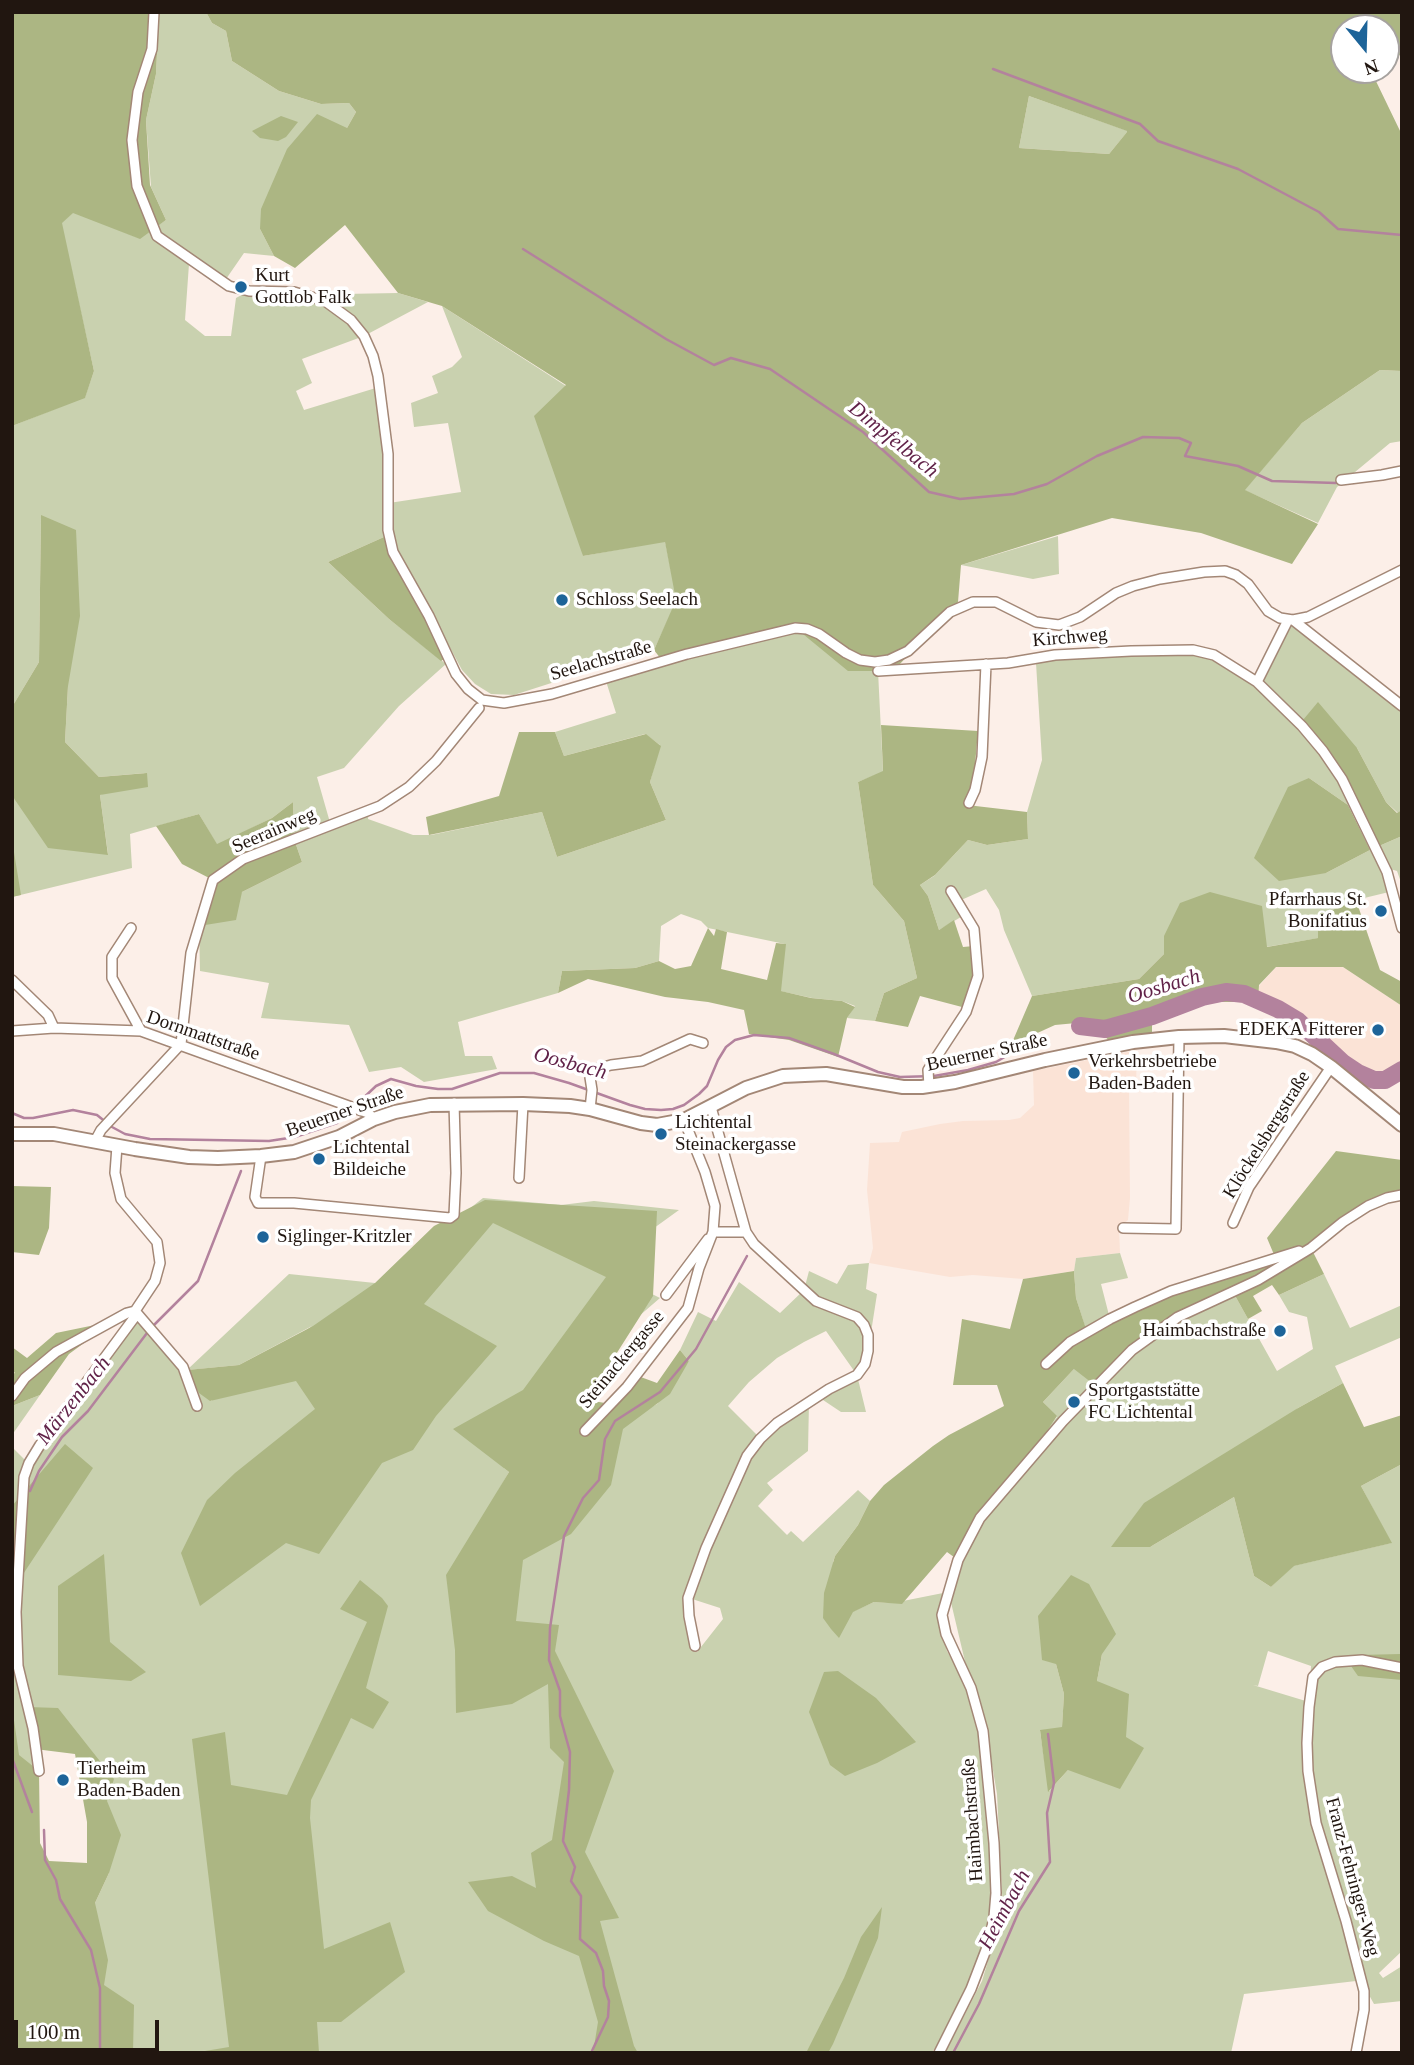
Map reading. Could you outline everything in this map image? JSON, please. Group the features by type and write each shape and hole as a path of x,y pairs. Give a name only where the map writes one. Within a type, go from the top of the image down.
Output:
{"main road":[{"name":"Beuerner Straße","path":"12,1134 98,1136 117,1146 189,1157 261,1156 317,1146 339,1137 371,1116 430,1105 523,1104 591,1099 641,1123 657,1125 684,1120 767,1080 801,1074 826,1074 903,1087 955,1082 1133,1042 1224,1036 1296,1046 1312,1054 1402,1125"}],"street":[{"name":"Seelachstraße","path":"154,12 152,49 136,100 132,140 137,186 157,236 229,286 249,290 294,292 325,301 351,320 364,336 378,376 388,454 388,530 393,552 429,616 456,674 468,689 482,700 505,702 552,694 687,654 795,628 819,634 860,660 889,660 908,651 950,612 973,602 996,602 1036,622 1059,625 1080,617 1116,593 1133,586 1160,579 1225,571 1241,577 1268,611 1290,620 1402,706"},
{"path":"1340,480 1402,471"},
{"path":"1256,682 1290,620 1308,617 1402,570"},
{"name":"Kirchweg","path":"878,671 1131,651 1193,650 1214,654 1256,682 1302,726 1323,751 1342,779 1387,872 1402,928"},
{"path":"969,803 975,790 982,757 986,664"},
{"name":"Seerainweg","path":"181,1044 191,953 213,880 243,859 380,806 409,787 436,761 479,708"},
{"path":"929,1083 929,1070 966,1013 978,976 974,929 951,891"},
{"path":"131,928 112,957 112,978 141,1031"},
{"path":"12,980 48,1014 54,1028"},
{"name":"Dornmattstraße","path":"12,1031 54,1028 141,1031 371,1116"},
{"path":"1123,1228 1176,1229 1179,1037"},
{"path":"591,1099 589,1071 642,1061 690,1039 703,1043"},
{"path":"98,1136 181,1044"},
{"name":"Klöckelsbergstraße","path":"1233,1223 1249,1187 1331,1067"},
{"path":"261,1156 256,1197 258,1203 294,1203 450,1218 454,1215 456,1173 454,1103"},
{"path":"519,1178 523,1104"},
{"path":"695,1646 688,1598 706,1548 747,1457 760,1439 777,1423 829,1389 857,1375 865,1364 868,1351 868,1335 857,1317 816,1300 754,1244 746,1232 711,1107"},
{"name":"Steinackergasse","path":"585,1431 627,1387 688,1308 713,1232 715,1206 705,1172 684,1120"},
{"path":"39,1771 33,1728 18,1666 16,1612 24,1477 40,1445 134,1318 135,1311 155,1281 160,1263 157,1242 121,1199 115,1173 117,1146"},
{"name":"Haimbachstraße","path":"939,2053 971,1989 989,1942 996,1893 984,1731 971,1688 946,1634 942,1615 958,1560 980,1518 1063,1421 1132,1350 1178,1317 1258,1280 1311,1248 1368,1206 1402,1195"},
{"path":"713,1232 746,1232"},
{"name":"Steinackergasse","path":"666,1295 713,1232"},
{"name":"Haimbachstraße","path":"1046,1364 1070,1342 1100,1324 1159,1296 1311,1248"},
{"path":"12,1396 25,1378 56,1352 135,1311"},
{"path":"135,1311 183,1367 197,1406"},
{"name":"Franz-Fehringer-Weg","path":"1356,2053 1364,2010 1364,1991 1316,1823 1308,1771 1308,1724 1313,1676 1322,1667 1335,1662 1362,1660 1402,1668"}],"shaded area":[{"path":"1276,967 1343,967 1402,1006 1402,1075 1392,1083 1372,1086 1319,1051 1289,1020 1258,1002 1259,986"},
{"path":"1137,1050 1136,1086 1129,1088 1130,1198 1128,1220 1119,1228 1120,1253 1076,1258 1074,1271 1023,1279 973,1275 950,1277 869,1263 873,1248 867,1190 870,1143 899,1142 902,1132 940,1124 1020,1118 1034,1105 1033,1071"}],"green space":[{"path":"12,12 159,12 156,74 146,120 150,185 166,220 140,239 73,213 62,223 94,371 85,398 12,426"},
{"path":"159,12 206,12 212,23 226,31 232,61 279,91 321,104 349,103 356,112 347,128 260,229 274,256 244,253 224,282 189,264 185,320 205,336 231,336 236,298 249,291 294,292 339,302 343,294 398,293 428,302 364,336 302,359 312,383 296,391 304,410 379,387 389,503 461,492 448,423 414,427 411,403 438,393 432,376 452,367 462,357 442,306 566,386 583,556 665,541 677,600 654,650 514,695 491,694 475,684 462,670 396,552 388,506 384,537 328,562 389,619 446,664 399,706 344,768 317,777 331,826 369,811 368,819 413,835 431,835 542,812 557,857 666,820 650,782 660,745 645,734 564,756 555,732 616,713 605,678 798,630 878,671 883,772 858,782 873,885 904,921 917,978 884,993 875,1021 847,1018 855,1006 842,1001 780,991 785,944 708,928 701,921 681,914 661,926 659,961 635,968 562,971 558,993 458,1022 465,1056 492,1056 497,1069 424,1082 401,1067 369,1072 349,1025 261,1018 269,983 200,971 199,926 242,892 302,862 294,839 293,802 272,818 217,845 199,814 130,834 132,868 12,897 12,794 13,798 108,854 100,795 146,773 99,777 65,742 68,686 41,516 39,662 12,707 12,426 85,397 94,371 61,223 73,212 139,238 166,220 151,187 146,120 156,74"},
{"path":"206,12 1402,12 1400,55 1400,14 1330,14 1330,84 1377,84 1402,135 1402,371 1380,370 1302,423 1245,490 1318,524 1292,564 1201,533 1112,518 961,565 958,602 899,665 878,671 848,671 798,630 664,663 654,650 676,600 665,542 583,556 534,416 566,385 442,306 398,293 345,225 295,268 274,256 260,229 261,209 287,149 317,114 347,128 356,112 349,103 321,104 279,91 232,61 226,31 212,23","holes":["1029,96 1127,132 1109,154 1019,148"]},
{"path":"1029,96 1128,131 1109,154 1019,148"},
{"path":"281,116 298,122 286,137 278,141 260,138 252,131"},
{"path":"1380,370 1402,371 1402,441 1390,443 1337,487 1318,523 1244,490 1302,423"},
{"path":"41,515 76,530 80,616 68,686 65,742 99,777 147,773 148,787 100,795 108,855 48,848 13,797 12,707 39,662"},
{"path":"1058,536 1059,574 1033,579 961,565"},
{"path":"384,537 451,655 441,661 389,619 328,562"},
{"path":"1292,625 1402,711 1402,810 1398,813 1386,802 1357,748 1346,779 1348,805 1309,778 1326,873 1370,850 1380,861 1389,892 1356,900 1318,916 1319,938 1266,947 1164,936 1164,954 1139,979 1032,996 1004,930 999,910 986,889 959,901 966,914 939,930 928,896 920,885 934,876 968,840 987,845 1028,839 1027,812 1042,760 1036,663 1095,653 1214,655 1259,682"},
{"path":"1318,702 1357,748 1386,802 1397,813 1402,810 1402,836 1379,846 1346,779 1303,720"},
{"path":"881,725 978,731 967,805 1027,812 1028,839 987,845 968,840 935,875 920,885 928,896 939,930 954,920 963,947 974,946 975,978 962,1007 920,996 908,1027 875,1021 884,993 917,978 904,921 873,885 858,782 883,771"},
{"path":"519,732 555,732 564,756 646,734 661,746 650,782 666,820 557,857 542,812 429,835 426,817 499,796"},
{"path":"1309,778 1348,805 1370,850 1326,873 1279,881 1254,858 1288,787"},
{"path":"293,802 294,839 302,862 242,892 236,920 199,926 213,880 182,864 156,826 199,814 217,844 272,818"},
{"path":"1402,836 1402,885 1397,871 1387,868 1379,846"},
{"path":"12,840 21,895 12,897"},
{"path":"1210,892 1262,906 1267,947 1318,938 1318,916 1356,900 1380,970 1402,982 1402,1006 1343,967 1276,967 1259,985 1258,1002 1200,1002 1152,1018 1152,1036 1110,1041 1087,1022 1055,1025 1011,1045 1032,996 1139,979 1164,954 1164,936 1180,903"},
{"path":"708,928 714,936 716,929 727,932 721,969 767,980 776,943 786,944 781,991 842,1001 855,1007 847,1018 838,1057 789,1040 749,1034 744,1010 665,997 588,979 558,993 562,971 635,968 659,961 675,969 691,966"},
{"path":"1336,1151 1402,1160 1402,1194 1387,1198 1311,1248 1324,1274 1279,1295 1272,1285 1253,1296 1262,1311 1248,1319 1233,1292 1178,1317 1131,1350 1092,1383 1074,1369 1043,1402 1057,1416 1034,1451 980,1518 958,1560 947,1552 902,1604 874,1602 853,1612 839,1638 823,1618 824,1593 835,1556 858,1525 870,1501 884,1485 933,1446 1004,1406 997,1385 953,1385 962,1319 1010,1329 1023,1279 1074,1271 1076,1298 1088,1335 1112,1321 1175,1293 1275,1257 1267,1238"},
{"path":"12,1186 51,1187 49,1228 39,1255 12,1252"},
{"path":"483,1198 561,1205 594,1201 679,1210 625,1249 642,1289 660,1298 624,1329 504,1468 509,1472 498,1491 657,1404 689,1361 680,1350 698,1312 716,1321 739,1282 780,1313 804,1290 809,1271 837,1284 848,1265 869,1263 866,1289 877,1294 872,1326 857,1375 826,1331 777,1358 749,1382 728,1406 760,1438 809,1402 808,1451 767,1483 773,1490 758,1506 787,1535 791,1531 803,1542 858,1490 870,1501 858,1525 833,1562 854,1611 874,1602 893,1603 943,1593 938,1619 947,1651 973,1696 982,1735 994,1840 993,1911 985,1952 949,2032 931,2053 133,2053 134,2049 95,2039 95,1903 109,1873 79,1755 50,1721 42,1749 31,1812 12,1792 12,1447 28,1463 136,1321 188,1369 289,1274 375,1283 377,1290 425,1244","holes":["312,1326 211,1401 188,1370 239,1365","689,1598 720,1608 723,1619 697,1652 691,1649 687,1628"]},
{"path":"485,1200 657,1211 653,1296 587,1400 605,1403 638,1376 657,1383 680,1350 689,1361 670,1394 623,1429 611,1485 571,1534 523,1560 516,1621 559,1625 555,1651 614,1771 585,1852 619,1918 600,1921 638,2053 593,2053 598,2022 579,1956 488,1911 468,1882 512,1876 536,1888 531,1853 552,1840 564,1762 550,1748 548,1684 512,1704 456,1713 455,1650 446,1575 509,1472 453,1429 523,1390 606,1277 493,1223 424,1304 497,1346 436,1416 413,1450 382,1463 319,1554 286,1543 200,1606 181,1553 207,1500 235,1473 315,1409 296,1381 210,1401 199,1393 187,1370 239,1365 313,1326 375,1283 434,1226"},
{"path":"1120,1253 1128,1278 1101,1284 1110,1319 1088,1336 1076,1298 1076,1258"},
{"path":"1324,1274 1350,1328 1402,1305 1402,1337 1335,1366 1343,1383 1298,1408 1150,1547 1234,1497 1254,1576 1271,1587 1293,1566 1391,1543 1361,1486 1402,1464 1402,1951 1379,1973 1383,1978 1402,1966 1402,2001 1374,2004 1369,1995 1331,1869 1313,1790 1309,1706 1303,1728 1309,1806 1318,1848 1353,1960 1356,1981 1244,1994 1231,2053 945,2053 982,1981 1003,1911 997,1794 985,1723 967,1670 949,1594 980,1518 1057,1417 1043,1402 1074,1369 1131,1350 1178,1317 1233,1292 1277,1371 1313,1349 1307,1317 1289,1312 1279,1295","holes":["1268,1651 1311,1666 1309,1702 1253,1685 1258,1686","1102,1654 1097,1681 1126,1737 1068,1770 1049,1791 1040,1731 1062,1728 1064,1694 1056,1664"]},
{"path":"95,1325 99,1332 69,1354 40,1395 12,1406 12,1374 15,1373 12,1370 12,1347 27,1358 56,1333"},
{"path":"857,1375 866,1412 841,1412 817,1396"},
{"path":"1343,1383 1364,1427 1402,1415 1402,1464 1361,1486 1392,1543 1294,1566 1271,1587 1254,1576 1234,1497 1150,1547 1111,1547 1144,1503"},
{"path":"40,1395 12,1435 12,1406"},
{"path":"65,1444 93,1468 12,1591 12,1506"},
{"path":"104,1554 110,1642 146,1672 131,1681 58,1675 58,1586"},
{"path":"1071,1575 1089,1584 1116,1634 1102,1654 1097,1681 1129,1694 1126,1737 1144,1748 1120,1789 1068,1770 1048,1792 1040,1730 1062,1727 1064,1694 1056,1664 1042,1660 1038,1616"},
{"path":"360,1580 388,1606 366,1688 389,1702 373,1729 351,1718 311,1800 310,1818 324,1949 390,1922 405,1972 341,2022 317,2022 319,2053 193,2053 229,2047 192,1739 225,1732 231,1785 287,1795 367,1622 340,1609"},
{"path":"1400,1654 1402,1680 1358,1676 1351,1666 1359,1655"},
{"path":"838,1671 876,1698 916,1742 845,1776 830,1765 809,1712 824,1672"},
{"path":"12,1706 19,1755 39,1771 40,1843 49,1861 87,1863 87,1822 75,1754 35,1749 28,1707 58,1708 114,1779 107,1801 121,1835 109,1873 95,1903 108,1960 104,1985 134,2005 133,2053 12,2053"},
{"path":"882,1907 878,1938 833,2044 828,2053 806,2053 844,1978 861,1937"}],"waterway":[{"path":"1400,50 1402,53"},
{"path":"993,69 1140,124 1158,141 1238,169 1319,212 1338,229 1402,235"},
{"name":"Dimpfelbach","path":"523,249 666,339 714,365 731,358 770,369 863,432 929,492 960,499 1014,494 1047,484 1097,456 1143,437 1179,438 1191,443 1185,456 1238,466 1272,481 1336,483"},
{"name":"Oosbach","path":"1080,1026 1105,1029 1152,1016 1202,997 1226,992 1244,994 1298,1021 1343,1063 1358,1073 1374,1080 1385,1080 1402,1070"},
{"name":"Oosbach","path":"12,1113 33,1118 73,1110 97,1115 125,1134 150,1139 269,1141 295,1137 337,1123 376,1086 391,1079 416,1086 452,1089 500,1073 534,1073 645,1109 673,1109 684,1105 707,1086 726,1047 735,1040 754,1035 789,1038 878,1072 900,1077 934,1076 968,1070 996,1062 1015,1051"},
{"name":"Märzenbach","path":"153,1326 198,1281 241,1171"},
{"path":"591,2053 608,2017 609,2001 596,1953 580,1939 581,1896 571,1881 575,1867 563,1841 570,1752 560,1716 560,1691 549,1660 550,1628 564,1536 583,1498 599,1480 605,1439 615,1421 660,1392 696,1349 747,1256"},
{"name":"Märzenbach","path":"30,1491 39,1471 62,1437 88,1411 147,1333"},
{"name":"Heimbach","path":"953,2053 979,2004 1019,1911 1050,1862 1047,1813 1054,1783 1048,1734"},
{"name":"Märzenbach","path":"12,1758 32,1812"},
{"name":"Märzenbach","path":"44,1830 45,1860 56,1880 60,1899 91,1950 100,1988 100,2053"}],"place":[{"name":"Kurt Gottlob Falk","path":"241,287"},
{"name":"Schloss Seelach","path":"562,600"},
{"name":"Pfarrhaus St. Bonifatius","path":"1381,911"},
{"name":"EDEKA Fitterer","path":"1378,1030"},
{"name":"Verkehrsbetriebe Baden-Baden","path":"1074,1073"},
{"name":"Lichtental Steinackergasse","path":"661,1134"},
{"name":"Lichtental Bildeiche","path":"319,1159"},
{"name":"Siglinger-Kritzler","path":"263,1237"},
{"name":"Haimbachstraße","path":"1280,1331"},
{"name":"Sportgaststätte FC Lichtental","path":"1074,1402"},
{"name":"Tierheim Baden-Baden","path":"63,1780"}]}
